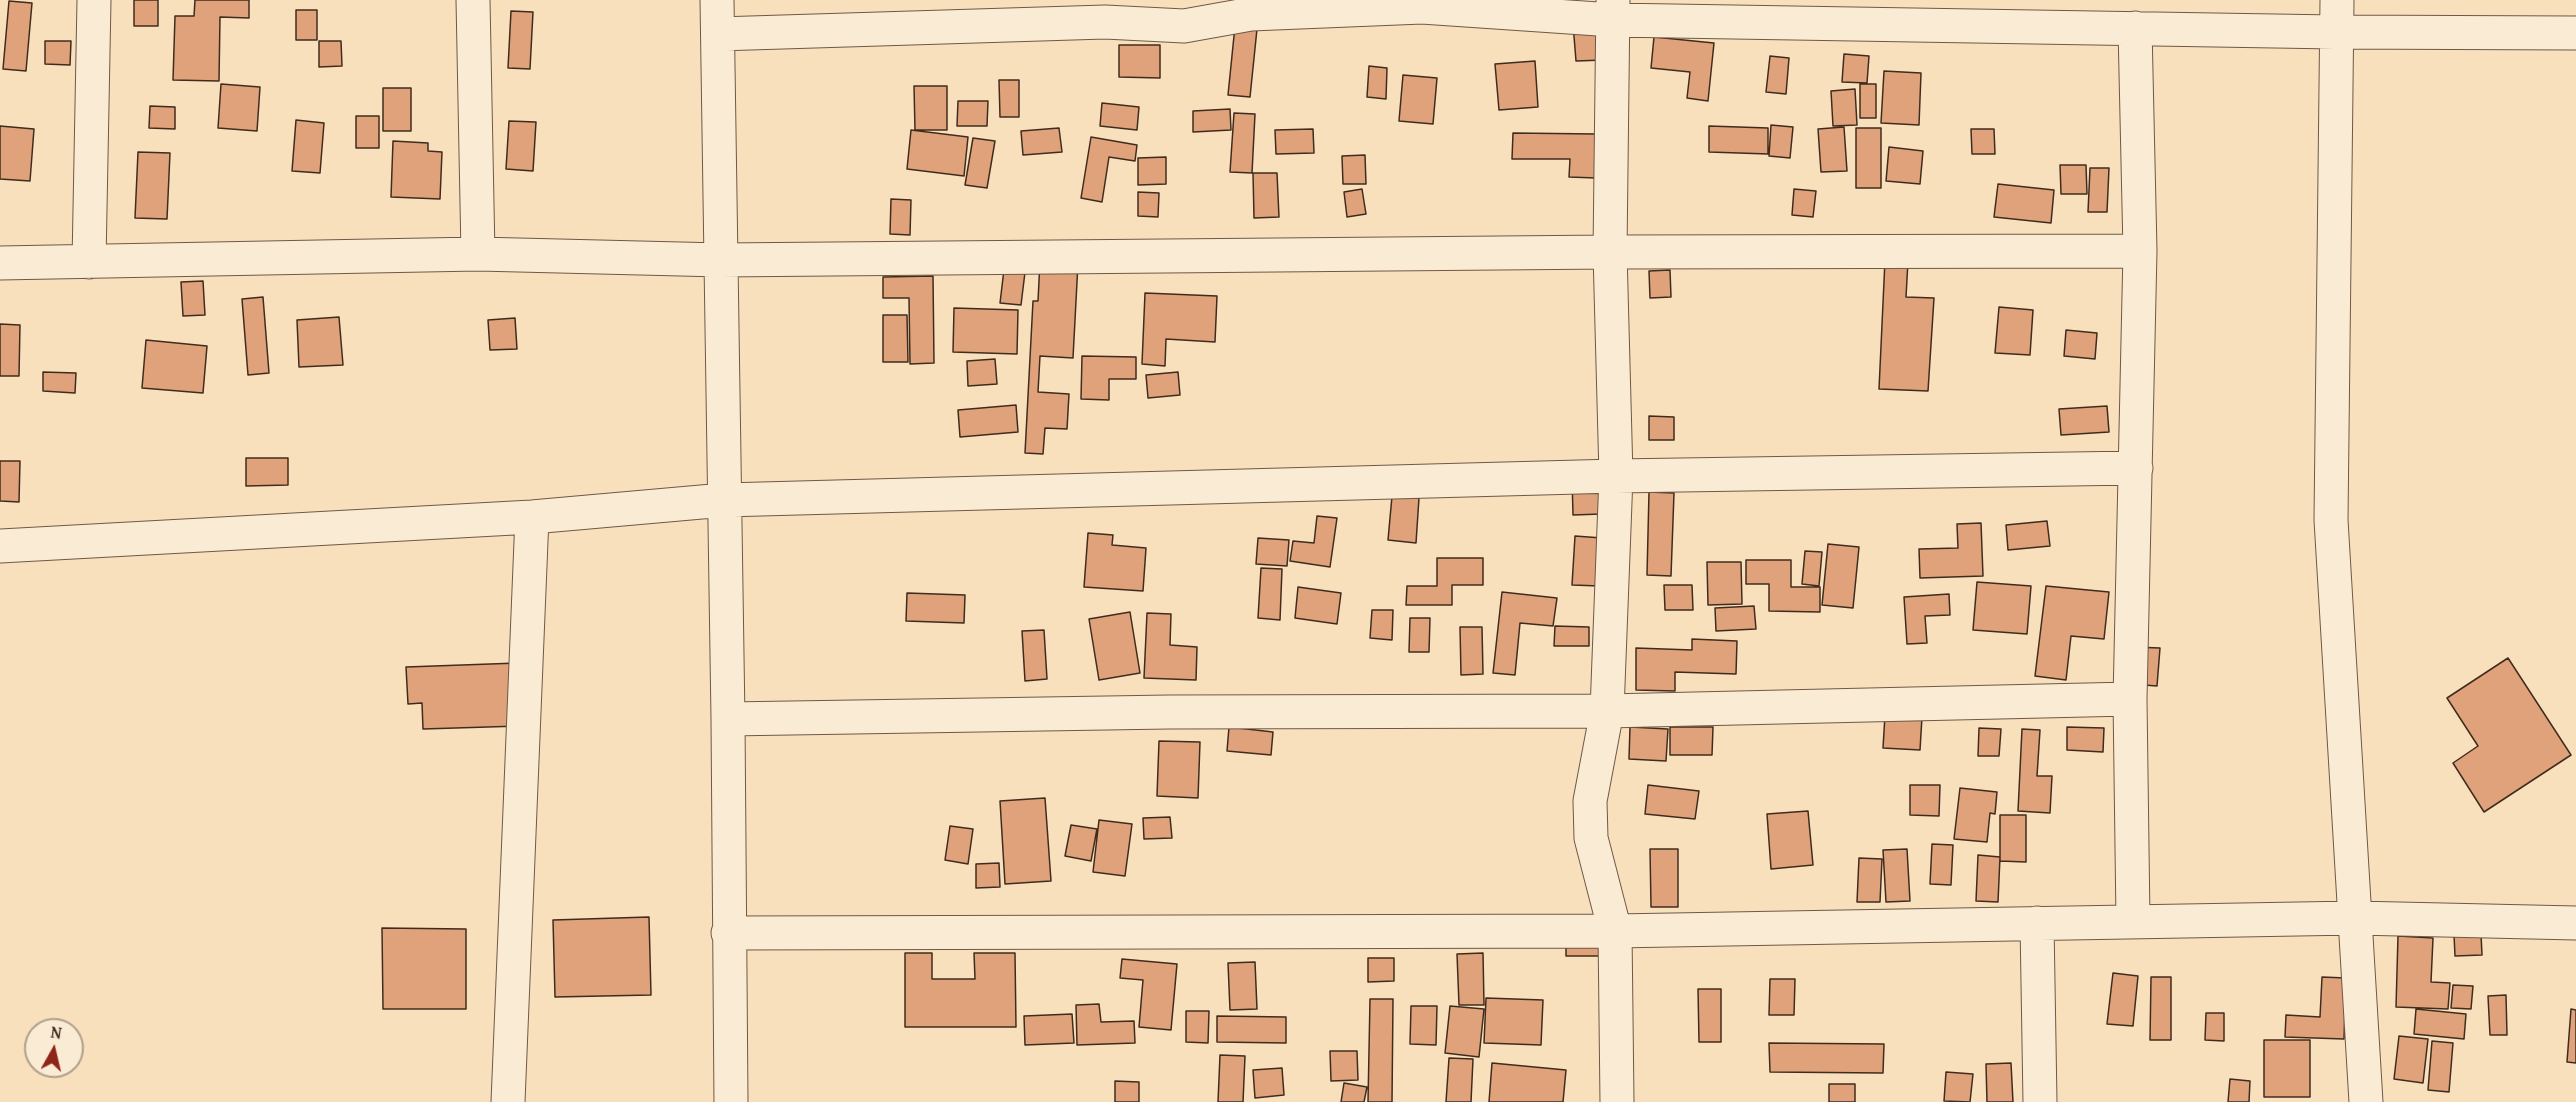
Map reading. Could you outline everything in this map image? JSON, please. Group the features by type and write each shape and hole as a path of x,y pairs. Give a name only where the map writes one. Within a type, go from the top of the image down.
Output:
{"street":[{"path":"89,262 94,0"},
{"path":"472,0 478,254"},
{"path":"717,0 728,719 731,1102"},
{"path":"2337,0 2331,520 2366,1102"},
{"path":"718,34 1105,22 1184,26 1251,14 1422,7 1613,10 2135,28 2576,33"},
{"path":"1613,10 1610,252 1616,476 1606,711 1590,801 1591,838 1615,931 1617,1102"},
{"path":"2133,921 2130,699 2140,251 2135,28"},
{"path":"0,263 478,254 721,260 1610,252 2140,251"},
{"path":"0,546 532,517 724,500 1616,476 2136,468"},
{"path":"508,1102 532,517"},
{"path":"728,719 1169,712 1606,711 2130,699"},
{"path":"728,933 1615,931 2355,918 2576,923"},
{"path":"2037,923 2040,1102"}],"building":[{"path":"134,0 158,0 158,26 134,26"},
{"path":"195,0 249,0 249,18 220,17 219,81 173,80 175,16 194,16"},
{"path":"9,1 32,3 26,71 3,69"},
{"path":"296,10 317,10 317,40 296,40"},
{"path":"511,11 533,12 530,69 508,68"},
{"path":"1602,22 1604,60 1576,61 1573,24"},
{"path":"1235,26 1257,29 1250,97 1228,95"},
{"path":"1654,37 1714,43 1708,101 1687,98 1690,72 1651,68"},
{"path":"45,41 71,41 70,65 45,64"},
{"path":"319,41 341,41 342,66 319,67"},
{"path":"1119,45 1160,45 1160,78 1119,77"},
{"path":"1844,54 1869,56 1867,83 1842,82"},
{"path":"1770,56 1789,58 1786,94 1766,92"},
{"path":"1535,61 1538,107 1499,110 1495,64"},
{"path":"1369,66 1387,68 1386,99 1367,97"},
{"path":"1884,71 1921,73 1919,125 1881,123"},
{"path":"1403,75 1437,78 1433,124 1399,121"},
{"path":"999,80 1019,80 1019,117 1000,117"},
{"path":"221,84 260,87 257,131 218,128"},
{"path":"1860,84 1876,84 1876,118 1860,118"},
{"path":"914,86 947,86 947,130 915,130"},
{"path":"383,88 411,88 411,131 383,131"},
{"path":"1855,89 1857,125 1833,126 1831,91"},
{"path":"958,101 988,101 987,126 957,126"},
{"path":"1102,103 1139,107 1137,130 1100,126"},
{"path":"150,106 175,107 175,129 149,128"},
{"path":"1230,109 1231,130 1193,132 1193,111"},
{"path":"1234,113 1255,114 1252,173 1230,172"},
{"path":"356,116 379,116 379,148 356,148"},
{"path":"296,120 324,123 320,173 292,171"},
{"path":"509,121 536,122 533,171 506,169"},
{"path":"1771,125 1793,127 1790,158 1769,156"},
{"path":"0,126 34,129 30,181 0,179"},
{"path":"1709,126 1768,128 1768,154 1709,152"},
{"path":"1844,127 1847,171 1821,172 1818,129"},
{"path":"1059,128 1062,152 1023,155 1021,131"},
{"path":"1856,128 1881,128 1881,188 1856,188"},
{"path":"1313,129 1314,153 1276,154 1275,130"},
{"path":"1971,129 1994,129 1995,154 1972,154"},
{"path":"911,130 968,137 964,176 907,169"},
{"path":"1513,133 1596,134 1596,178 1569,177 1570,159 1512,159"},
{"path":"1091,137 1137,145 1135,161 1109,157 1102,202 1081,198"},
{"path":"973,138 995,141 987,188 965,185"},
{"path":"393,141 428,143 428,151 442,152 440,199 391,197"},
{"path":"1889,147 1923,151 1920,184 1886,181"},
{"path":"138,152 170,153 167,219 135,218"},
{"path":"1365,155 1366,184 1343,184 1342,156"},
{"path":"1166,157 1166,184 1138,185 1138,158"},
{"path":"2060,165 2086,165 2087,194 2061,194"},
{"path":"2090,168 2109,168 2107,212 2088,212"},
{"path":"1253,173 1277,173 1279,217 1254,218"},
{"path":"1998,184 2054,190 2051,223 1994,217"},
{"path":"1362,189 1366,214 1347,217 1344,192"},
{"path":"1794,189 1816,191 1813,217 1792,215"},
{"path":"1138,192 1159,193 1158,217 1138,216"},
{"path":"891,199 911,200 910,235 890,234"},
{"path":"1885,260 1908,261 1906,297 1934,298 1928,391 1879,389"},
{"path":"1005,261 1026,264 1021,305 1000,303"},
{"path":"1040,261 1078,263 1073,358 1040,356 1038,392 1069,394 1067,429 1045,428 1043,454 1025,453 1033,301 1038,301"},
{"path":"1670,270 1671,297 1650,298 1649,271"},
{"path":"933,276 934,363 910,364 909,298 883,298 883,277"},
{"path":"203,281 205,315 183,316 181,282"},
{"path":"1145,293 1217,296 1215,342 1166,339 1165,366 1142,364"},
{"path":"263,297 269,373 248,375 242,299"},
{"path":"1999,307 2033,310 2030,355 1995,353"},
{"path":"954,308 1018,310 1017,354 953,352"},
{"path":"883,315 907,315 908,362 883,362"},
{"path":"339,317 343,365 299,367 297,320"},
{"path":"515,318 517,349 490,350 488,320"},
{"path":"0,324 20,325 19,376 0,376"},
{"path":"2066,330 2097,333 2095,359 2064,356"},
{"path":"146,340 207,346 203,393 142,388"},
{"path":"1082,356 1136,357 1136,379 1109,379 1109,400 1081,399"},
{"path":"995,359 997,384 968,386 967,361"},
{"path":"43,372 76,373 75,393 43,391"},
{"path":"1178,372 1180,395 1148,398 1146,375"},
{"path":"1016,405 1018,432 960,437 958,410"},
{"path":"2107,406 2109,432 2061,435 2059,409"},
{"path":"1649,416 1674,417 1674,440 1649,440"},
{"path":"246,458 288,458 288,485 246,486"},
{"path":"0,461 20,461 19,502 0,501"},
{"path":"1572,478 1600,478 1601,514 1573,515"},
{"path":"1649,492 1674,493 1671,576 1647,575"},
{"path":"1392,496 1419,498 1416,543 1388,540"},
{"path":"1317,516 1337,518 1330,567 1290,561 1293,541 1314,543"},
{"path":"2047,521 2050,546 2008,550 2006,525"},
{"path":"1981,523 1983,576 1920,578 1919,549 1958,548 1957,524"},
{"path":"1088,533 1113,535 1112,545 1146,548 1143,591 1084,587"},
{"path":"1575,536 1602,538 1600,586 1572,585"},
{"path":"1258,538 1289,540 1287,566 1256,564"},
{"path":"1828,544 1859,547 1853,608 1822,605"},
{"path":"1805,551 1822,552 1819,586 1802,584"},
{"path":"1437,558 1483,558 1483,585 1452,585 1452,605 1406,605 1407,586 1437,586"},
{"path":"1746,560 1791,560 1791,587 1820,587 1820,612 1769,611 1769,584 1746,584"},
{"path":"1707,562 1741,562 1742,604 1708,605"},
{"path":"1261,568 1282,569 1280,620 1258,618"},
{"path":"1977,582 2031,586 2027,634 1973,630"},
{"path":"1664,585 1692,585 1693,610 1665,610"},
{"path":"2046,586 2109,592 2104,639 2071,636 2066,680 2035,676"},
{"path":"1298,587 1341,593 1337,624 1295,618"},
{"path":"1502,592 1557,598 1553,626 1520,623 1515,675 1493,673"},
{"path":"907,593 965,595 964,623 906,621"},
{"path":"1949,594 1950,615 1925,616 1927,643 1907,644 1904,597"},
{"path":"1754,606 1756,629 1716,631 1715,608"},
{"path":"1372,610 1393,610 1392,640 1370,638"},
{"path":"1130,612 1140,673 1099,680 1089,619"},
{"path":"1147,613 1171,614 1170,645 1197,647 1196,680 1144,678"},
{"path":"1410,618 1430,618 1429,652 1409,652"},
{"path":"1555,626 1589,627 1589,646 1554,646"},
{"path":"1460,627 1482,627 1483,674 1461,675"},
{"path":"1044,630 1047,679 1025,681 1022,631"},
{"path":"1692,639 1737,641 1736,674 1675,672 1675,691 1636,690 1636,648 1692,650"},
{"path":"2132,647 2160,648 2157,686 2130,684"},
{"path":"2508,658 2571,755 2484,812 2453,763 2478,746 2447,698"},
{"path":"518,663 520,726 423,729 422,703 408,704 406,667"},
{"path":"1885,715 1922,717 1920,750 1883,748"},
{"path":"1229,727 1273,732 1271,755 1227,751"},
{"path":"1630,727 1668,729 1666,761 1629,759"},
{"path":"1670,727 1713,727 1712,755 1670,755"},
{"path":"2067,727 2104,728 2103,752 2067,750"},
{"path":"1979,728 2001,729 1999,756 1978,756"},
{"path":"2022,729 2040,730 2037,776 2052,776 2050,813 2018,811"},
{"path":"1159,741 1200,742 1198,798 1157,796"},
{"path":"1648,785 1699,791 1695,819 1645,814"},
{"path":"1910,785 1940,785 1939,816 1910,815"},
{"path":"1960,788 1997,792 1995,814 1990,813 1987,842 1954,839"},
{"path":"1045,798 1051,881 1005,884 1000,801"},
{"path":"1808,811 1813,865 1771,869 1767,814"},
{"path":"2000,815 2026,815 2026,862 2000,861"},
{"path":"1170,817 1172,838 1144,839 1143,818"},
{"path":"1099,820 1132,824 1125,876 1093,872"},
{"path":"1071,825 1097,829 1091,861 1065,856"},
{"path":"950,826 973,829 968,864 945,860"},
{"path":"1932,844 1953,845 1951,885 1930,884"},
{"path":"1650,849 1678,849 1678,907 1651,907"},
{"path":"1907,849 1910,901 1886,902 1883,850"},
{"path":"1978,855 2000,857 1998,902 1976,901"},
{"path":"1859,858 1882,859 1880,902 1857,902"},
{"path":"999,863 1000,887 976,888 976,864"},
{"path":"649,917 651,995 555,997 553,920"},
{"path":"382,928 466,929 466,1009 383,1009"},
{"path":"1599,930 1599,956 1566,956 1566,931"},
{"path":"2481,934 2482,955 2455,956 2454,935"},
{"path":"2398,936 2433,938 2431,982 2450,983 2448,1009 2396,1007"},
{"path":"905,953 932,953 932,979 975,979 974,953 1015,953 1016,1027 905,1027"},
{"path":"1483,953 1484,1005 1459,1005 1457,954"},
{"path":"1368,958 1394,958 1394,981 1368,982"},
{"path":"1122,959 1177,964 1171,1030 1139,1027 1143,980 1120,978"},
{"path":"1255,962 1257,1009 1230,1010 1228,963"},
{"path":"2113,973 2138,976 2133,1026 2107,1024"},
{"path":"2151,977 2171,977 2171,1040 2150,1040"},
{"path":"2322,977 2346,978 2344,1039 2285,1037 2286,1015 2320,1017"},
{"path":"1770,979 1795,979 1794,1015 1769,1015"},
{"path":"2453,985 2473,986 2471,1009 2451,1008"},
{"path":"1698,989 1721,989 1721,1042 1699,1042"},
{"path":"2506,995 2507,1035 2490,1035 2488,996"},
{"path":"1486,998 1543,1000 1541,1045 1484,1043"},
{"path":"1370,999 1393,999 1392,1102 1368,1102"},
{"path":"1099,1004 1101,1022 1134,1021 1135,1043 1077,1045 1076,1005"},
{"path":"1411,1006 1437,1006 1436,1045 1410,1044"},
{"path":"1450,1006 1484,1009 1479,1057 1445,1053"},
{"path":"2416,1009 2466,1014 2464,1039 2414,1034"},
{"path":"2571,1009 2576,1010 2576,1063 2567,1062"},
{"path":"1186,1011 1209,1011 1208,1043 1186,1042"},
{"path":"2206,1013 2224,1013 2224,1041 2205,1040"},
{"path":"1072,1014 1074,1043 1025,1045 1024,1016"},
{"path":"1217,1016 1286,1017 1286,1043 1217,1042"},
{"path":"2399,1036 2428,1039 2423,1083 2394,1079"},
{"path":"2264,1040 2310,1040 2310,1097 2264,1097"},
{"path":"2432,1041 2453,1043 2449,1092 2428,1090"},
{"path":"1769,1043 1884,1044 1883,1073 1770,1072"},
{"path":"1330,1051 1357,1051 1358,1080 1331,1081"},
{"path":"1220,1055 1245,1056 1243,1102 1218,1102"},
{"path":"1449,1058 1473,1059 1471,1102 1446,1102"},
{"path":"1492,1063 1566,1070 1563,1102 1489,1102"},
{"path":"2011,1063 2013,1102 1987,1102 1986,1064"},
{"path":"1282,1068 1284,1095 1255,1098 1253,1070"},
{"path":"1946,1072 1973,1074 1970,1102 1944,1101"},
{"path":"2230,1079 2250,1081 2249,1102 2228,1102"},
{"path":"1115,1081 1139,1082 1139,1102 1115,1102"},
{"path":"1344,1083 1367,1087 1364,1102 1341,1102"},
{"path":"1829,1084 1855,1084 1855,1102 1829,1102"}]}
